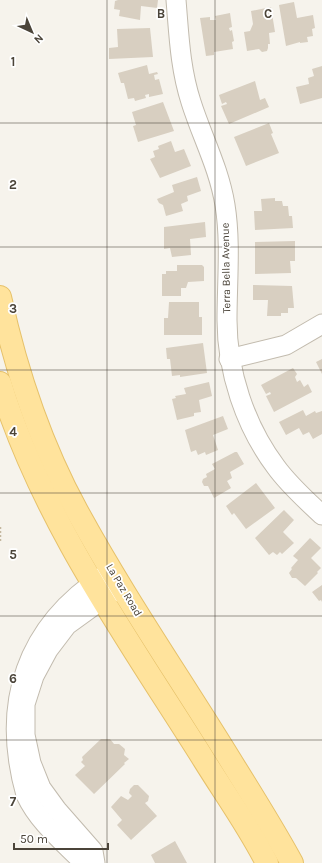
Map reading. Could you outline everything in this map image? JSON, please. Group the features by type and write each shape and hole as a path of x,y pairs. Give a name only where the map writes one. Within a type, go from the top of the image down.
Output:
{"main road":[{"name":"La Paz Road","path":"0,297 19,367 52,456 77,510 116,579 244,781 292,863"},
{"name":"La Paz Road","path":"0,383 19,435 65,535 98,591 267,863"}],"street":[{"name":"Terra Bella Avenue","path":"176,0 180,61 191,102 215,164 225,205 229,359 239,397 258,438 276,466 300,494 322,515"},
{"path":"229,359 286,345 322,324"},
{"path":"90,863 82,862 43,821 26,796 13,760 9,739 9,708 16,679 26,652 40,632 56,614 98,591 116,579"},
{"path":"95,863 93,851 57,810 41,788 31,763 25,735 25,704 34,676 48,650 67,625 98,591"}],"path":[{"path":"0,527 0,543"}],"building":[{"path":"158,0 157,8 141,6 140,20 119,16 120,10 114,9 115,1"},
{"path":"294,2 297,18 313,15 315,28 312,29 313,36 307,37 308,42 300,42 286,46 279,5"},
{"path":"271,7 275,32 269,33 270,44 268,44 267,51 262,52 259,49 247,51 244,32 250,31 253,24 251,11"},
{"path":"230,13 232,27 229,28 230,31 232,30 234,41 232,42 233,49 214,52 214,55 206,56 200,18 210,17 210,20 216,20 215,16"},
{"path":"150,28 153,57 109,59 109,48 118,47 117,29"},
{"path":"147,65 149,74 157,72 158,74 154,75 155,80 159,79 163,94 149,97 149,94 145,95 146,98 135,101 134,98 128,99 124,83 121,83 118,73"},
{"path":"322,66 322,98 300,104 296,87 309,84 308,78 314,76 312,69"},
{"path":"255,81 260,100 265,98 269,107 229,124 221,106 227,104 226,102 222,104 219,95"},
{"path":"163,102 174,131 138,142 133,126 136,125 132,112"},
{"path":"269,123 273,133 271,134 279,153 246,166 234,137"},
{"path":"171,141 175,152 184,149 191,166 160,178 150,159 155,157 153,151 159,149 158,146"},
{"path":"197,177 201,191 187,196 188,201 181,204 183,211 166,216 163,205 159,203 157,199 174,192 172,185"},
{"path":"275,198 275,201 282,201 283,206 288,206 289,216 292,216 293,228 255,230 254,211 262,211 261,199"},
{"path":"205,222 206,237 190,239 191,255 172,257 170,248 164,249 164,227"},
{"path":"295,241 295,261 290,261 291,273 255,274 255,242"},
{"path":"177,265 202,265 204,267 204,281 188,282 186,288 181,288 181,296 162,296 162,274 166,274 166,271 177,271"},
{"path":"253,285 292,286 294,308 288,308 288,313 281,313 281,316 267,316 268,300 253,300"},
{"path":"169,302 199,302 199,317 202,317 202,335 164,335 164,318 168,318"},
{"path":"203,343 207,373 180,377 180,375 172,376 170,359 167,359 166,348"},
{"path":"322,359 322,374 316,362"},
{"path":"293,368 297,374 295,377 297,382 300,380 304,387 308,384 312,392 274,412 266,396 271,394 270,392 266,394 261,385"},
{"path":"209,382 212,396 199,400 201,412 194,413 194,416 177,420 172,399 176,398 175,396 186,394 184,388"},
{"path":"303,410 306,416 315,411 316,413 322,411 322,434 313,439 309,432 303,435 299,428 286,435 279,422"},
{"path":"223,416 228,429 213,435 218,450 206,455 205,452 198,455 196,450 191,452 185,430"},
{"path":"237,452 244,464 230,472 232,478 227,481 231,488 214,498 208,486 204,486 202,482 203,479 207,477 206,474 215,469 212,464"},
{"path":"256,483 275,508 246,529 234,513 232,515 226,506"},
{"path":"284,510 294,520 283,532 294,543 282,554 280,552 277,555 273,552 269,555 255,538"},
{"path":"310,538 321,548 311,558 321,568 305,586 296,578 292,578 289,573 292,569 291,568 298,560 293,556"},
{"path":"322,585 322,602 321,600 319,601 312,592"},
{"path":"101,739 110,739 114,744 119,744 125,749 124,755 129,759 94,794 75,775 85,766 81,762 83,760 82,757"},
{"path":"134,785 138,785 149,796 148,801 145,803 157,816 131,840 117,825 122,820 111,807 121,796 128,800 132,796 129,793 130,789"},
{"path":"175,841 187,863 155,863 151,855"}]}
